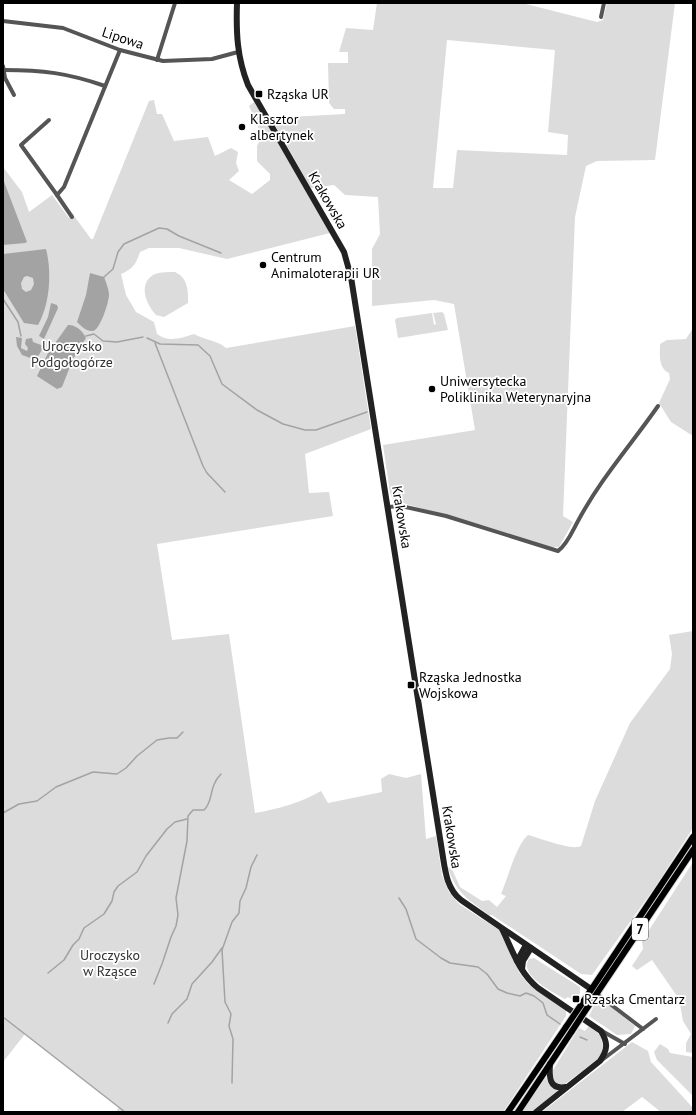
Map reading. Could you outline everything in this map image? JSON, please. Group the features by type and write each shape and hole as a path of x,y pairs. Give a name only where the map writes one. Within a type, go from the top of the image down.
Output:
{"main road":[{"name":"7","path":"508,1112 693,837"},
{"name":"7","path":"518,1112 693,850"}],"street":[{"path":"157,60 175,3"},
{"name":"Krakowska","path":"237,3 238,52 248,85 344,252 351,277 358,313 446,875 452,890 458,898 591,989"},
{"path":"601,17 604,3"},
{"name":"Lipowa","path":"3,21 63,28 120,50 163,61 207,59 238,52"},
{"path":"58,196 64,187 120,50"},
{"path":"3,66 5,78 14,95"},
{"path":"4,70 38,70 67,74 105,86"},
{"path":"49,120 21,145 72,217"},
{"path":"388,507 401,506 446,516 552,550 559,550 567,540 604,477 640,432 658,406"},
{"path":"502,929 522,970 538,988 601,1030 625,1044"},
{"path":"517,961 528,947"},
{"path":"522,970 523,961 528,947"},
{"path":"597,994 643,1029"},
{"path":"536,1112 656,1019"},
{"path":"600,1061 607,1048 606,1039 601,1030"},
{"path":"550,1063 549,1077 552,1084 559,1088 568,1087"}],"green space":[{"path":"377,3 522,3 597,22 603,20 607,3 675,3 655,160 597,161 586,166 575,217 563,516 573,522 559,547 551,547 393,500 390,493 383,445 475,430 454,304 434,300 372,306 372,249 380,234 378,197 345,195 334,185 311,188 271,118 345,114 345,109 334,109 329,103 328,63 348,63 348,52 339,52 346,28 373,30","holes":["447,40 555,50 548,132 568,135 567,155 457,150 453,188 433,188"]},
{"path":"154,100 157,114 162,114 174,141 208,137 215,156 231,148 238,152 236,163 239,171 229,180 252,194 270,180 270,174 257,161 257,146 262,136 249,106 254,102 330,233 227,259 179,248 149,248 140,252 134,266 121,274 126,295 136,312 154,322 157,334 162,337 175,339 194,334 219,343 226,348 355,326 371,429 305,454 309,493 329,492 333,516 157,544 172,640 229,634 255,813 289,805 321,791 328,803 382,792 381,779 389,774 406,778 421,774 426,839 436,836 442,875 449,892 459,904 499,930 519,972 528,984 566,1010 566,1016 503,1112 116,1112 119,1107 25,1034 3,1062 3,167 22,192 29,212 52,195 69,218 72,213 91,239 93,239 149,101"},
{"path":"162,272 175,272 185,281 188,303 164,317 156,315 149,305 145,294 146,283 149,278 155,274"},
{"path":"442,312 444,314 448,330 398,338 395,320 397,318 432,313 434,325 436,324 433,313"},
{"path":"693,328 693,436 671,422 659,403 670,379 669,373 665,371 661,364 660,344 667,340 686,339"},
{"path":"693,631 693,828 655,887 592,975 581,974 492,915 489,915 469,900 455,884 448,868 451,867 460,887 482,901 489,900 497,907 506,896 501,894 516,854 528,835 563,846 581,846 595,801 630,723 670,669 672,654 669,635"},
{"path":"693,862 693,1053 686,1052 686,1043 691,1034 683,1021 679,999 652,960 637,970 632,966 643,949 642,941"},
{"path":"534,958 580,987 580,993 575,1001 568,997 565,999 546,988 533,977 528,971 527,965 529,959"},
{"path":"598,998 635,1026 631,1034 617,1035 589,1016"},
{"path":"589,1026 600,1035 603,1046 600,1057 564,1085 557,1084 552,1078 553,1070 579,1028 585,1031"},
{"path":"632,1042 648,1051 651,1062 693,1108 693,1112 661,1112 642,1097 622,1112 542,1112"},
{"path":"660,1044 668,1049 670,1053 693,1057 693,1096 657,1060 654,1052"},
{"path":"546,1077 549,1084 558,1091 531,1112 522,1112"}],"shaded area":[{"path":"3,179 27,242 25,243 3,245"},
{"path":"46,249 49,268 49,288 45,308 38,325 24,323 3,289 3,254","holes":["27,276 33,278 34,284 31,290 26,292 22,289 21,283 24,277"]},
{"path":"90,273 104,277 109,295 106,309 101,321 93,331 86,330 77,322 86,295"},
{"path":"51,303 57,305 58,308 44,339 39,336 48,317"},
{"path":"68,325 78,328 86,338 73,359 62,387 57,389 37,376 48,353"},
{"path":"16,337 22,338 21,348 27,351 28,348 25,344 26,339 32,338 33,342 44,346 36,360 22,355 17,346"}],"waterway":[{"path":"104,277 113,269 118,252 124,244 159,228 167,229 179,236 221,253"},
{"path":"3,299 18,322 21,336"},
{"path":"86,336 94,334 103,341 117,342 143,337"},
{"path":"147,338 160,344 198,345 210,356 222,384 257,410 283,424 305,430 316,430 367,412"},
{"path":"155,343 203,466 207,473 225,492"},
{"path":"3,813 19,804 37,801 56,787 93,772 117,774 126,768 137,756 157,740 177,738 183,732"},
{"path":"154,984 176,926 178,915 176,898 187,841 188,816 193,810 204,810 209,802 214,784 221,774"},
{"path":"48,973 64,960 73,945 79,939 84,928 104,914 112,901 114,892 118,886 137,872 146,856 167,829 175,822 187,819"},
{"path":"232,1083 233,1039 229,1026 231,1014 225,1002 222,950 232,922 239,913 240,901 246,888 251,867 257,855"},
{"path":"399,898 406,909 416,939 450,963 478,967 487,974 498,989 520,996 526,993 534,996 543,1003 547,1015 560,1024"},
{"path":"168,1023 172,1014 187,999 192,984 212,962 222,948"},
{"path":"3,1017 125,1112"},
{"path":"580,1037 587,1040"}],"place":[{"name":"Rząska UR","path":"259,94"},
{"name":"Klasztor albertynek","path":"242,127"},
{"name":"Centrum Animaloterapii UR","path":"263,265"},
{"name":"Uniwersytecka Poliklinika Weterynaryjna","path":"432,389"},
{"name":"Rząska Jednostka Wojskowa","path":"411,685"},
{"name":"Rząska Cmentarz","path":"576,999"}],"park label":[{"name":"Uroczysko Podgołogórze","path":"72,354"},
{"name":"Uroczysko w Rząsce","path":"110,964"}]}
